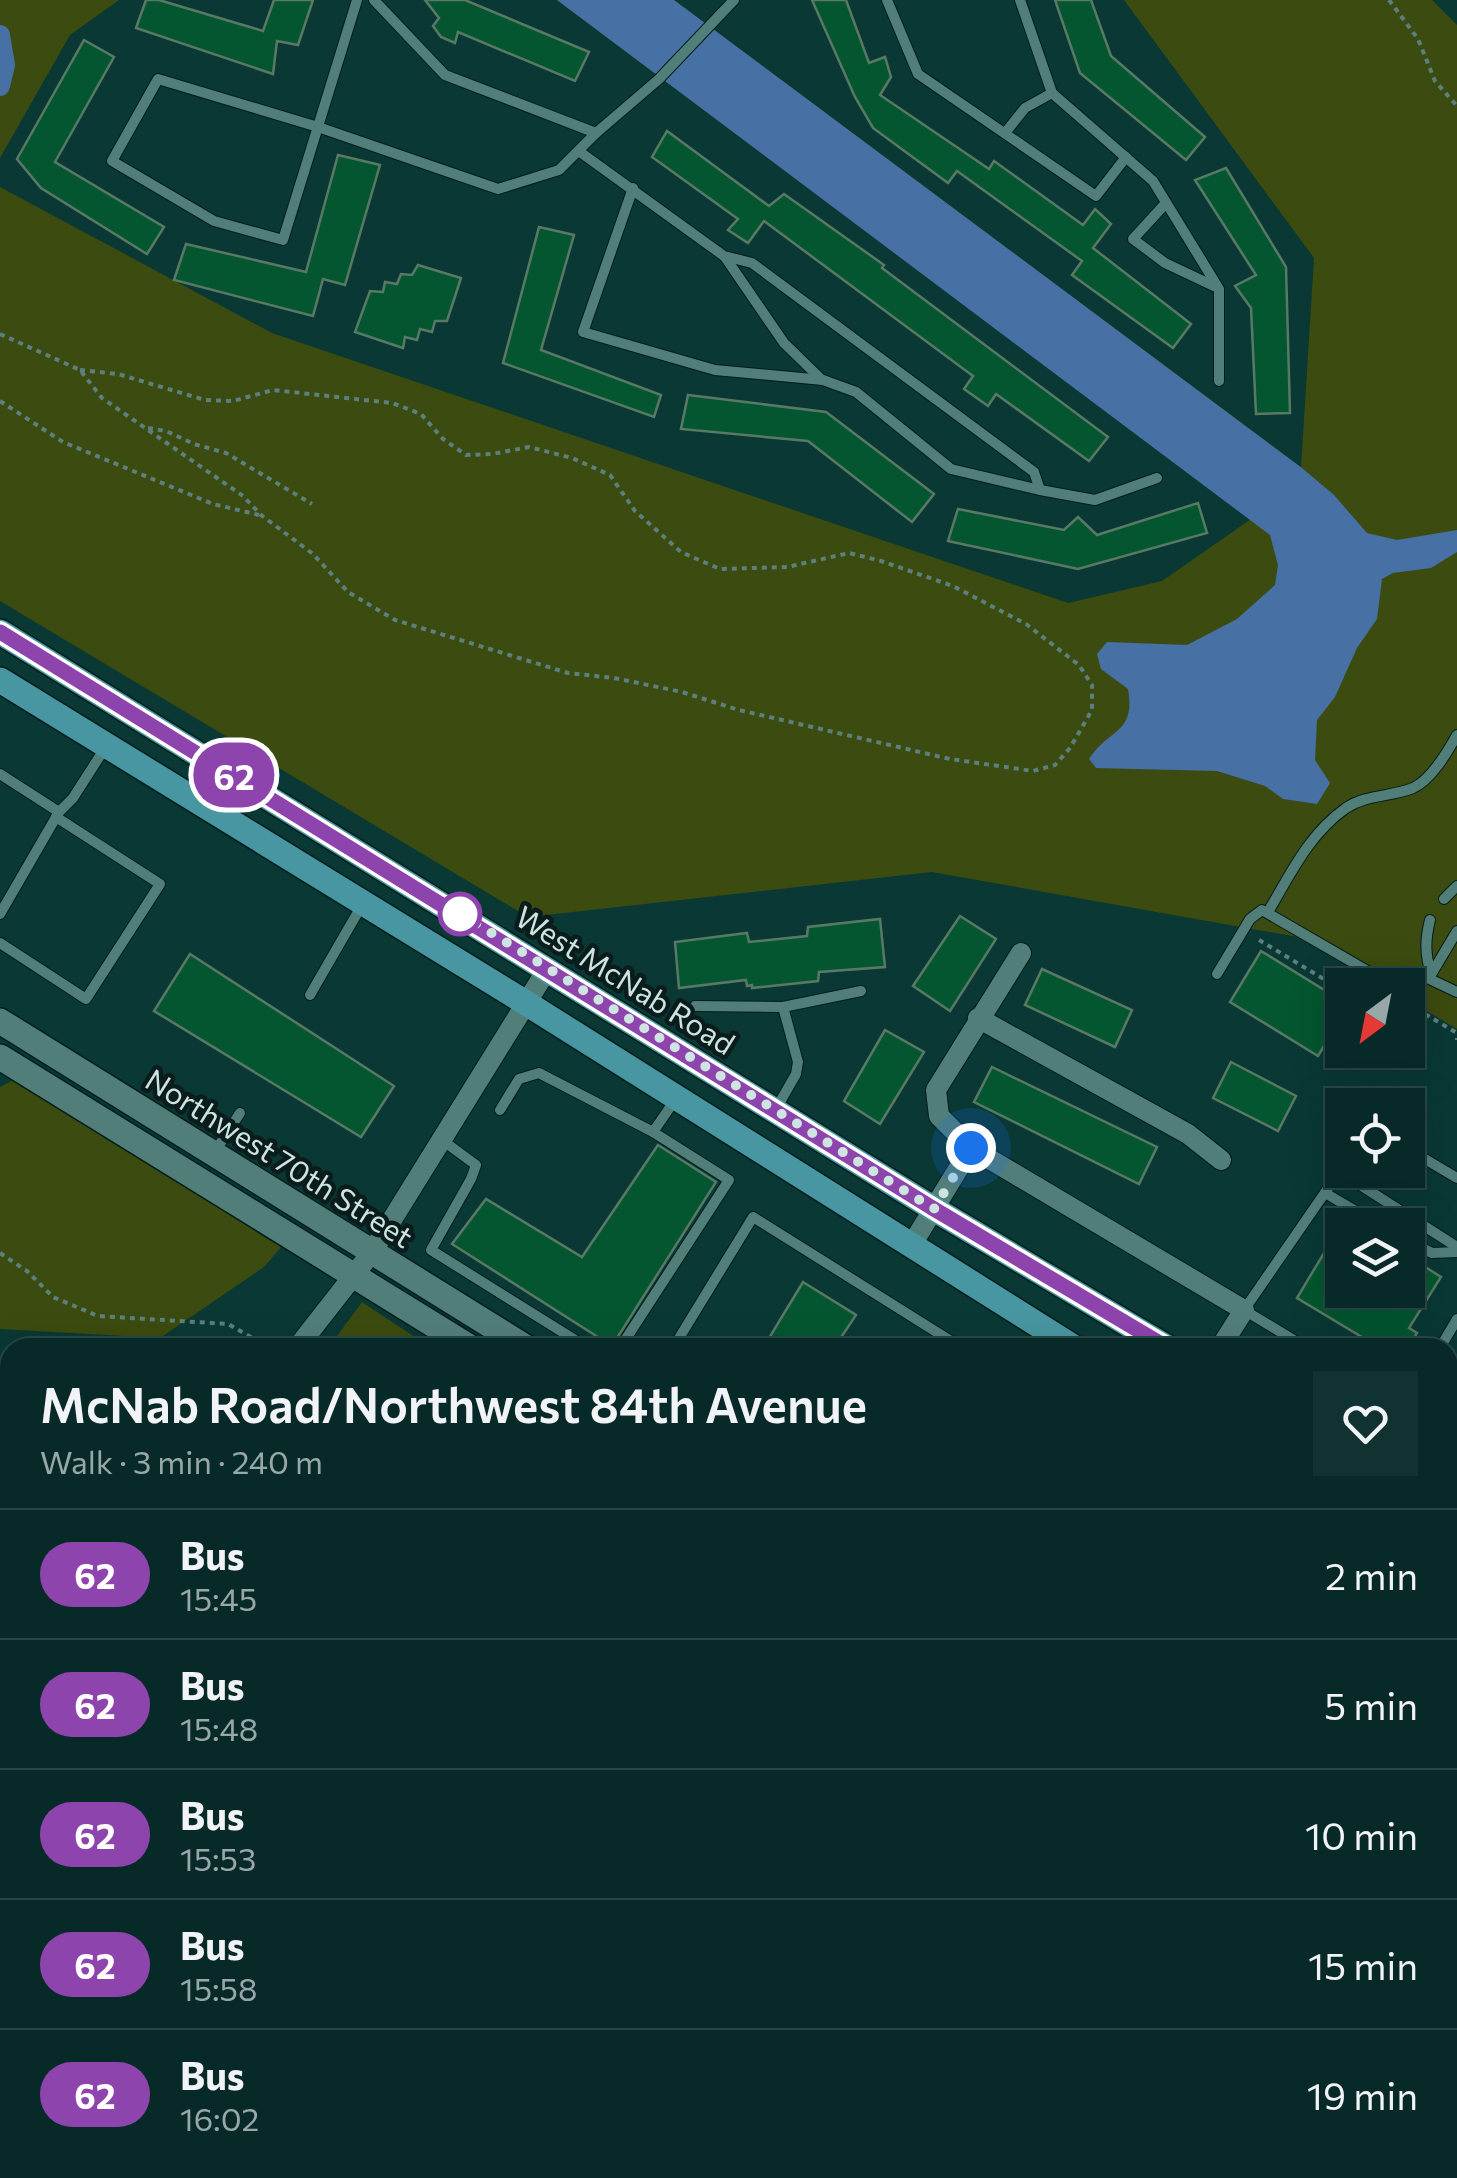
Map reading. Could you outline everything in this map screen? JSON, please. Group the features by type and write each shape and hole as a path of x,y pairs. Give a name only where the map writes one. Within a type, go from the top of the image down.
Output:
{"main road":[{"name":"West McNab Road","path":"0,632 934,1209 1151,1338"},
{"path":"0,680 526,1003 1052,1338"}],"street":[{"path":"1021,953 936,1090 939,1116 971,1148 1244,1310 1226,1338"},
{"path":"305,1338 372,1252 548,968"},
{"path":"978,1018 1188,1134 1221,1160"},
{"name":"Northwest 70th Street","path":"0,1022 511,1338"},
{"name":"Northwest 70th Street","path":"0,1056 455,1338"},
{"path":"911,1246 971,1148"}],"lane":[{"path":"357,0 318,127 283,240 214,222 112,161 158,79 318,127 498,189 560,170 659,79 734,0"},
{"path":"374,0 446,75 596,133"},
{"path":"886,0 918,74 1096,196 1126,157"},
{"path":"1020,0 1052,93 1153,181 1219,289 1218,381"},
{"path":"1005,133 1025,108 1052,93"},
{"path":"580,152 724,256 784,343 822,380"},
{"path":"633,188 582,332 715,370 822,380 856,392 951,468 1095,500 1158,478"},
{"path":"1166,203 1133,239 1165,263 1219,289"},
{"path":"724,256 752,264 1034,472 1040,490"},
{"path":"1268,912 1313,835 1366,798 1414,787 1425,780 1457,735"},
{"path":"0,914 57,814 73,798 106,746"},
{"path":"0,774 160,884 86,999 0,943"},
{"path":"1444,899 1457,886"},
{"path":"310,995 362,904"},
{"path":"1217,974 1250,919 1262,910 1378,976 1430,976 1457,992"},
{"path":"1430,920 1426,956 1430,976"},
{"path":"1430,976 1457,931"},
{"path":"695,1006 782,1008 861,991"},
{"path":"776,1110 796,1074 798,1062 782,1008"},
{"path":"500,1110 519,1079 539,1072 653,1132 729,1180 626,1338"},
{"path":"653,1132 676,1099"},
{"path":"214,1153 240,1113"},
{"path":"442,1140 476,1165 432,1250 572,1338"},
{"path":"1425,1159 1457,1178"},
{"path":"1290,1338 1244,1310 1328,1188"},
{"path":"1367,1188 1457,1250"},
{"path":"1325,1193 1351,1208"},
{"path":"678,1338 754,1217 946,1338"},
{"path":"1425,1250 1432,1253 1457,1250"}],"path":[{"path":"1390,0 1418,39 1435,81 1457,106"},
{"path":"0,334 80,370 118,374 205,400 233,402 273,390 392,402 420,414 443,439 466,454 492,454 529,446 572,458 610,475 634,511 681,552 720,569 787,568 849,553 880,561 952,586 1026,624 1079,666 1092,685 1092,710 1056,766 1034,770 950,758 739,710 682,692 568,673 394,620 348,592 313,554 261,515 244,496 102,398 80,370"},
{"path":"0,401 63,442 213,504 261,515"},
{"path":"144,428 166,431 194,444 226,452 312,504"},
{"path":"1259,940 1325,980"},
{"path":"1425,1015 1457,1037"},
{"path":"0,1253 28,1271 53,1297 98,1316 228,1324 252,1338"}],"green space":[{"path":"0,0 119,0 70,35 0,158"},
{"path":"557,0 674,0 1301,467 1314,258 1124,0 1432,0 1457,25 1457,1029 1425,1010 1425,968 1352,968 1298,937 932,872 528,917 0,601 0,187 272,333 1068,603 1162,581 1251,519"},
{"path":"13,1080 283,1245 264,1267 160,1338 0,1329 0,1087"},
{"path":"362,1302 416,1338 336,1338"}],"water":[{"path":"557,0 674,0 1302,468 1334,495 1367,533 1397,540 1457,530 1457,552 1431,568 1393,573 1382,579 1377,619 1357,648 1335,697 1317,720 1315,760 1330,783 1317,804 1283,799 1265,786 1217,771 1096,768 1089,759 1124,723 1129,704 1128,689 1101,669 1097,654 1107,642 1187,645 1237,619 1275,585 1278,565 1270,535"}],"building":[{"path":"146,0 159,0 263,31 274,0 313,0 298,45 277,41 273,74 136,28"},
{"path":"425,0 465,0 589,52 575,81 458,32 455,43 441,37 433,26 439,18"},
{"path":"812,0 846,0 869,63 885,57 891,77 880,95 989,169 994,161 1083,225 1095,209 1111,224 1093,248 1191,324 1173,348 1072,275 1082,261 957,171 948,183 873,128"},
{"path":"1055,0 1091,0 1111,56 1205,137 1186,160 1080,73"},
{"path":"84,40 114,57 55,162 164,227 147,254 41,188 17,159"},
{"path":"667,131 769,206 784,194 884,265 882,268 1108,437 1089,461 996,394 988,406 964,389 973,376 764,221 748,243 728,230 738,219 652,157"},
{"path":"338,155 380,165 345,285 323,279 313,316 174,280 186,244 306,272"},
{"path":"1226,168 1286,267 1290,413 1256,414 1251,308 1235,286 1256,275 1195,180"},
{"path":"539,227 574,235 541,350 661,395 654,417 503,363"},
{"path":"418,265 461,278 447,321 435,321 432,332 420,329 417,340 405,337 403,348 355,332 370,291 383,292 385,282 397,284 401,274 412,275"},
{"path":"688,395 826,412 934,494 912,522 808,441 681,429"},
{"path":"1198,503 1207,533 1078,569 948,541 958,509 1064,530 1078,517 1097,535"},
{"path":"960,916 996,939 950,1011 913,986"},
{"path":"880,919 885,967 819,972 818,981 752,988 746,980 679,988 675,942 747,933 749,942 807,936 808,927"},
{"path":"1261,951 1325,991 1325,1044 1318,1056 1230,1002"},
{"path":"190,954 394,1086 361,1137 154,1011"},
{"path":"1042,969 1132,1010 1115,1047 1025,1005"},
{"path":"885,1030 924,1052 880,1124 844,1101"},
{"path":"1231,1062 1296,1096 1278,1131 1213,1098"},
{"path":"992,1067 1157,1147 1139,1184 974,1102"},
{"path":"658,1145 716,1182 617,1338 599,1338 452,1244 486,1199 582,1257"},
{"path":"1325,1251 1325,1308 1422,1308 1409,1328 1417,1333 1414,1338 1363,1338 1297,1298"},
{"path":"1425,1267 1441,1277 1425,1302"},
{"path":"803,1282 856,1315 841,1338 769,1338"}],"waterway":[{"path":"0,35 5,65 0,86"}],"bus line":[{"name":"62","path":"0,632 934,1209 1151,1338"}],"route":[{"path":"460,914 453,909 934,1209 971,1148"}]}
